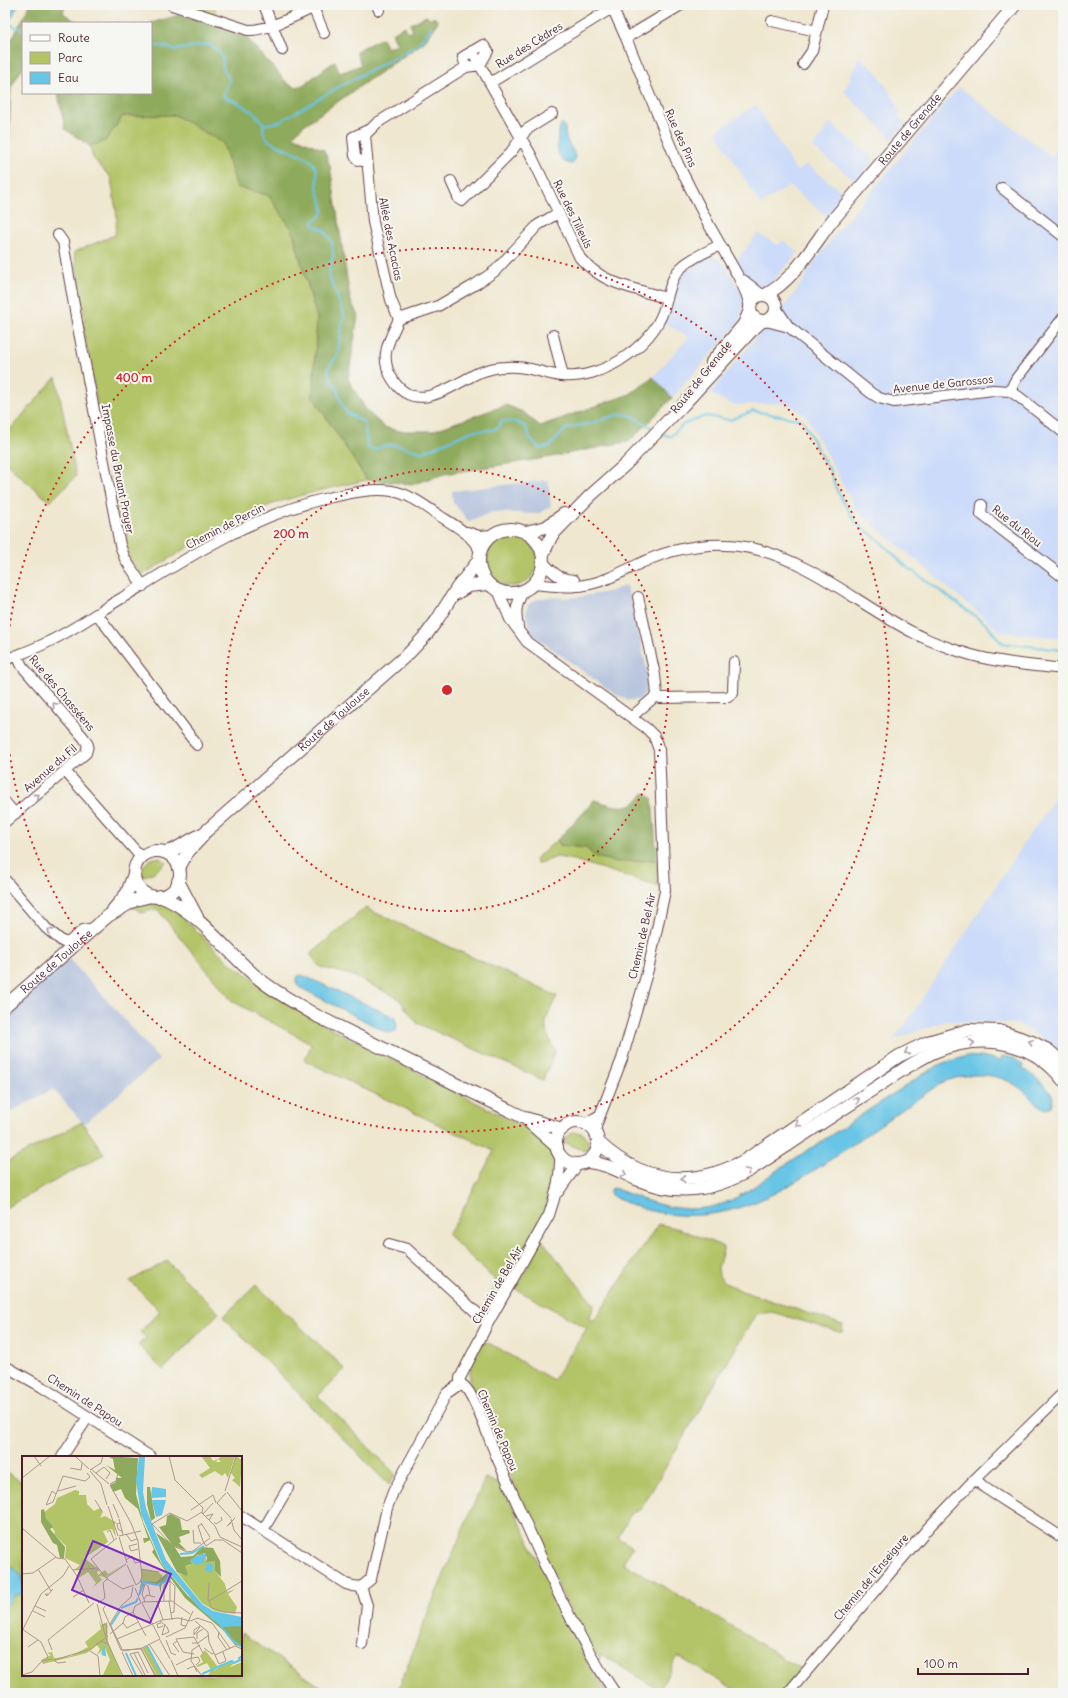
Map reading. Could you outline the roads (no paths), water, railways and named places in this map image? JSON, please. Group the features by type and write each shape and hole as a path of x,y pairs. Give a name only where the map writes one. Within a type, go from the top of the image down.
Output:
{"main road":[{"name":"Route de Grenade","path":"763,295 779,287 807,255 831,222 1015,5"},
{"name":"Route de Grenade","path":"776,307 797,276 807,255"},
{"path":"763,295 772,299 776,307 773,316 764,321 754,318 750,308 754,298 763,295"},
{"name":"Route de Grenade","path":"664,425 678,401 744,324 750,308"},
{"name":"Route de Grenade","path":"590,496 625,465 752,330 764,321"},
{"path":"590,496 552,535 543,558 541,574 534,584 523,591 510,593 493,587 481,573 480,556 485,542 492,535 503,530 515,529 526,532 539,530 546,527 590,496"},
{"path":"526,532 537,541 543,558"},
{"name":"Route de Toulouse","path":"164,852 173,850 204,833 409,653 426,635 480,556"},
{"name":"Route de Toulouse","path":"452,597 468,586 493,587"},
{"name":"Route de Toulouse","path":"179,868 187,853 200,840 204,833"},
{"path":"155,896 171,892 178,881 179,868 175,860 164,852 154,851 141,857 135,867 134,874 139,888 155,896 178,905 200,923 252,973 295,1003 339,1027 525,1118 562,1129"},
{"name":"Route de Toulouse","path":"5,1006 108,916 127,893 134,874"},
{"path":"178,881 200,923"},
{"name":"Route de Toulouse","path":"108,916 135,900 155,896"},
{"path":"558,1151 557,1137 562,1129 570,1124 584,1124 612,1154 634,1167 656,1176 690,1179 711,1175 732,1168 899,1056 935,1040 968,1030 999,1031 1032,1042 1048,1050 1063,1063"},
{"path":"525,1118 568,1162 604,1164 651,1185 672,1189 692,1190 715,1186 750,1170 907,1067 934,1052 971,1042 1000,1042 1040,1057 1053,1067 1063,1080"},
{"path":"583,1163 597,1151 597,1137"}],"street":[{"path":"172,5 248,30 259,30 315,6 324,33"},
{"path":"264,5 282,50"},
{"path":"626,38 681,5"},
{"path":"803,64 812,51 823,5"},
{"name":"Rue des Pins","path":"612,7 678,164 720,245 742,281 750,308"},
{"name":"Rue des Cèdres","path":"520,138 490,83 612,7"},
{"path":"772,21 817,31"},
{"path":"466,67 463,57 483,45 488,51 480,65 490,83"},
{"name":"Allée des Acacias","path":"399,318 391,300 374,222 366,162 364,141 365,135 376,123 466,67 480,65"},
{"path":"451,181 459,199 462,201 511,152 526,130 552,114"},
{"name":"Rue des Tilleuls","path":"520,138 531,155 580,258 588,267 609,281 666,298"},
{"path":"1002,188 1063,236"},
{"path":"558,213 538,225 506,261 495,271 476,284 438,306 399,318 385,350 385,360 388,373 397,386 407,393 421,398 439,394 480,373 505,367 526,368 563,376 582,375 602,370 628,355 642,343 657,323 664,309 666,298 674,277 682,266 720,245"},
{"name":"Impasse du Bruant Proyer","path":"58,235 63,242 120,545 125,559 143,586"},
{"name":"Rue des Pins","path":"742,281 763,295"},
{"name":"Avenue de Garossos","path":"776,307 789,327 871,393 887,401 904,401 993,390 1010,392 1019,397 1063,432"},
{"path":"1010,392 1016,379 1063,318"},
{"name":"Avenue de Garossos","path":"764,321 789,327"},
{"path":"553,335 563,376"},
{"name":"Chemin de Percin","path":"5,660 50,642 227,536 268,516 310,502 347,494 382,490 393,491 419,502 462,530 473,539 480,556"},
{"name":"Rue du Riou","path":"982,506 981,514 1063,578"},
{"name":"Chemin de Percin","path":"462,530 479,536 492,535"},
{"path":"534,584 585,586 617,575 649,559 686,548 708,545 730,545 750,548 772,553 803,567 896,624 932,641 987,659 1063,669"},
{"path":"543,558 554,574 563,579 600,581"},
{"name":"Chemin de Bel Air","path":"493,587 510,619 527,642 633,718 654,736 659,750 665,891 648,966 622,1059 600,1115 597,1137"},
{"path":"518,629 515,611 523,591"},
{"path":"638,597 655,675 657,695"},
{"path":"97,614 197,745"},
{"name":"Rue des Chasséens","path":"17,655 22,666 84,738 88,745"},
{"path":"657,695 660,698 728,697 733,693 734,662"},
{"path":"633,718 636,713 657,695"},
{"name":"Avenue du Fil","path":"5,822 86,753 88,745"},
{"path":"65,771 141,857"},
{"path":"5,802 15,814"},
{"path":"5,880 46,928 62,942 68,942 83,930 94,928"},
{"path":"584,1124 600,1115"},
{"name":"Chemin de Bel Air","path":"460,1385 460,1378 488,1323 549,1215 556,1196 561,1167 558,1151"},
{"name":"Chemin de Bel Air","path":"556,1196 583,1163"},
{"path":"389,1244 407,1249 488,1323"},
{"name":"Chemin de Papou","path":"5,1366 30,1379 149,1456"},
{"name":"Chemin de Papou","path":"361,1587 368,1582 373,1574 385,1517 393,1492 447,1393 460,1385 467,1389 473,1399 493,1449 571,1620 615,1693"},
{"name":"Chemin de l'Enseigure","path":"788,1693 929,1527 975,1479 1063,1393"},
{"path":"63,1456 88,1417"},
{"path":"975,1479 985,1488 1063,1538"},
{"path":"263,1530 288,1488"},
{"path":"242,1517 346,1584 361,1587 367,1605 362,1644"}],"water":[{"path":"5,5 18,5 5,30"},
{"path":"562,123 565,129 565,136 575,157 572,164 566,163 562,160 558,152 558,137"},
{"path":"302,975 394,1017 397,1024 396,1031 388,1033 301,988 297,985 296,980 298,976"},
{"path":"967,1056 991,1058 1000,1061 1002,1056 1014,1058 1023,1065 1022,1068 1048,1089 1053,1098 1051,1106 1046,1109 1042,1108 1020,1088 1002,1078 971,1075 951,1079 941,1083 826,1163 803,1177 756,1202 732,1210 707,1214 680,1215 647,1210 624,1202 610,1194 610,1190 614,1188 636,1197 669,1207 693,1209 716,1206 727,1202 746,1192 930,1070 943,1063"},
{"path":"10,1567 17,1571 22,1581 22,1593 14,1596 5,1607 5,1573"}],"waterway":[{"path":"5,22 22,30"},
{"path":"263,125 279,122 344,84 411,49 419,43 432,27"},
{"path":"152,45 167,47 174,50 209,44 222,56 223,68 230,81 224,91 224,97 240,104 259,118 263,122 264,134 274,144 299,154 313,163 316,169 317,188 323,209 322,214 313,222 314,226 324,230 332,242 333,256 329,276 344,314 337,356 329,367 328,372 332,382 336,386 342,405 347,413 364,422 368,448 373,450 388,445 399,445 423,452 472,431 492,430 499,427 501,421 516,422 526,427 530,438 540,449 550,446 566,429 620,414 630,415 651,427"},
{"path":"662,433 670,437 684,424 705,416 730,420 753,411 803,420 818,451 829,469 837,491 857,524 878,539 903,564 986,624 1002,643 1063,650"}]}
